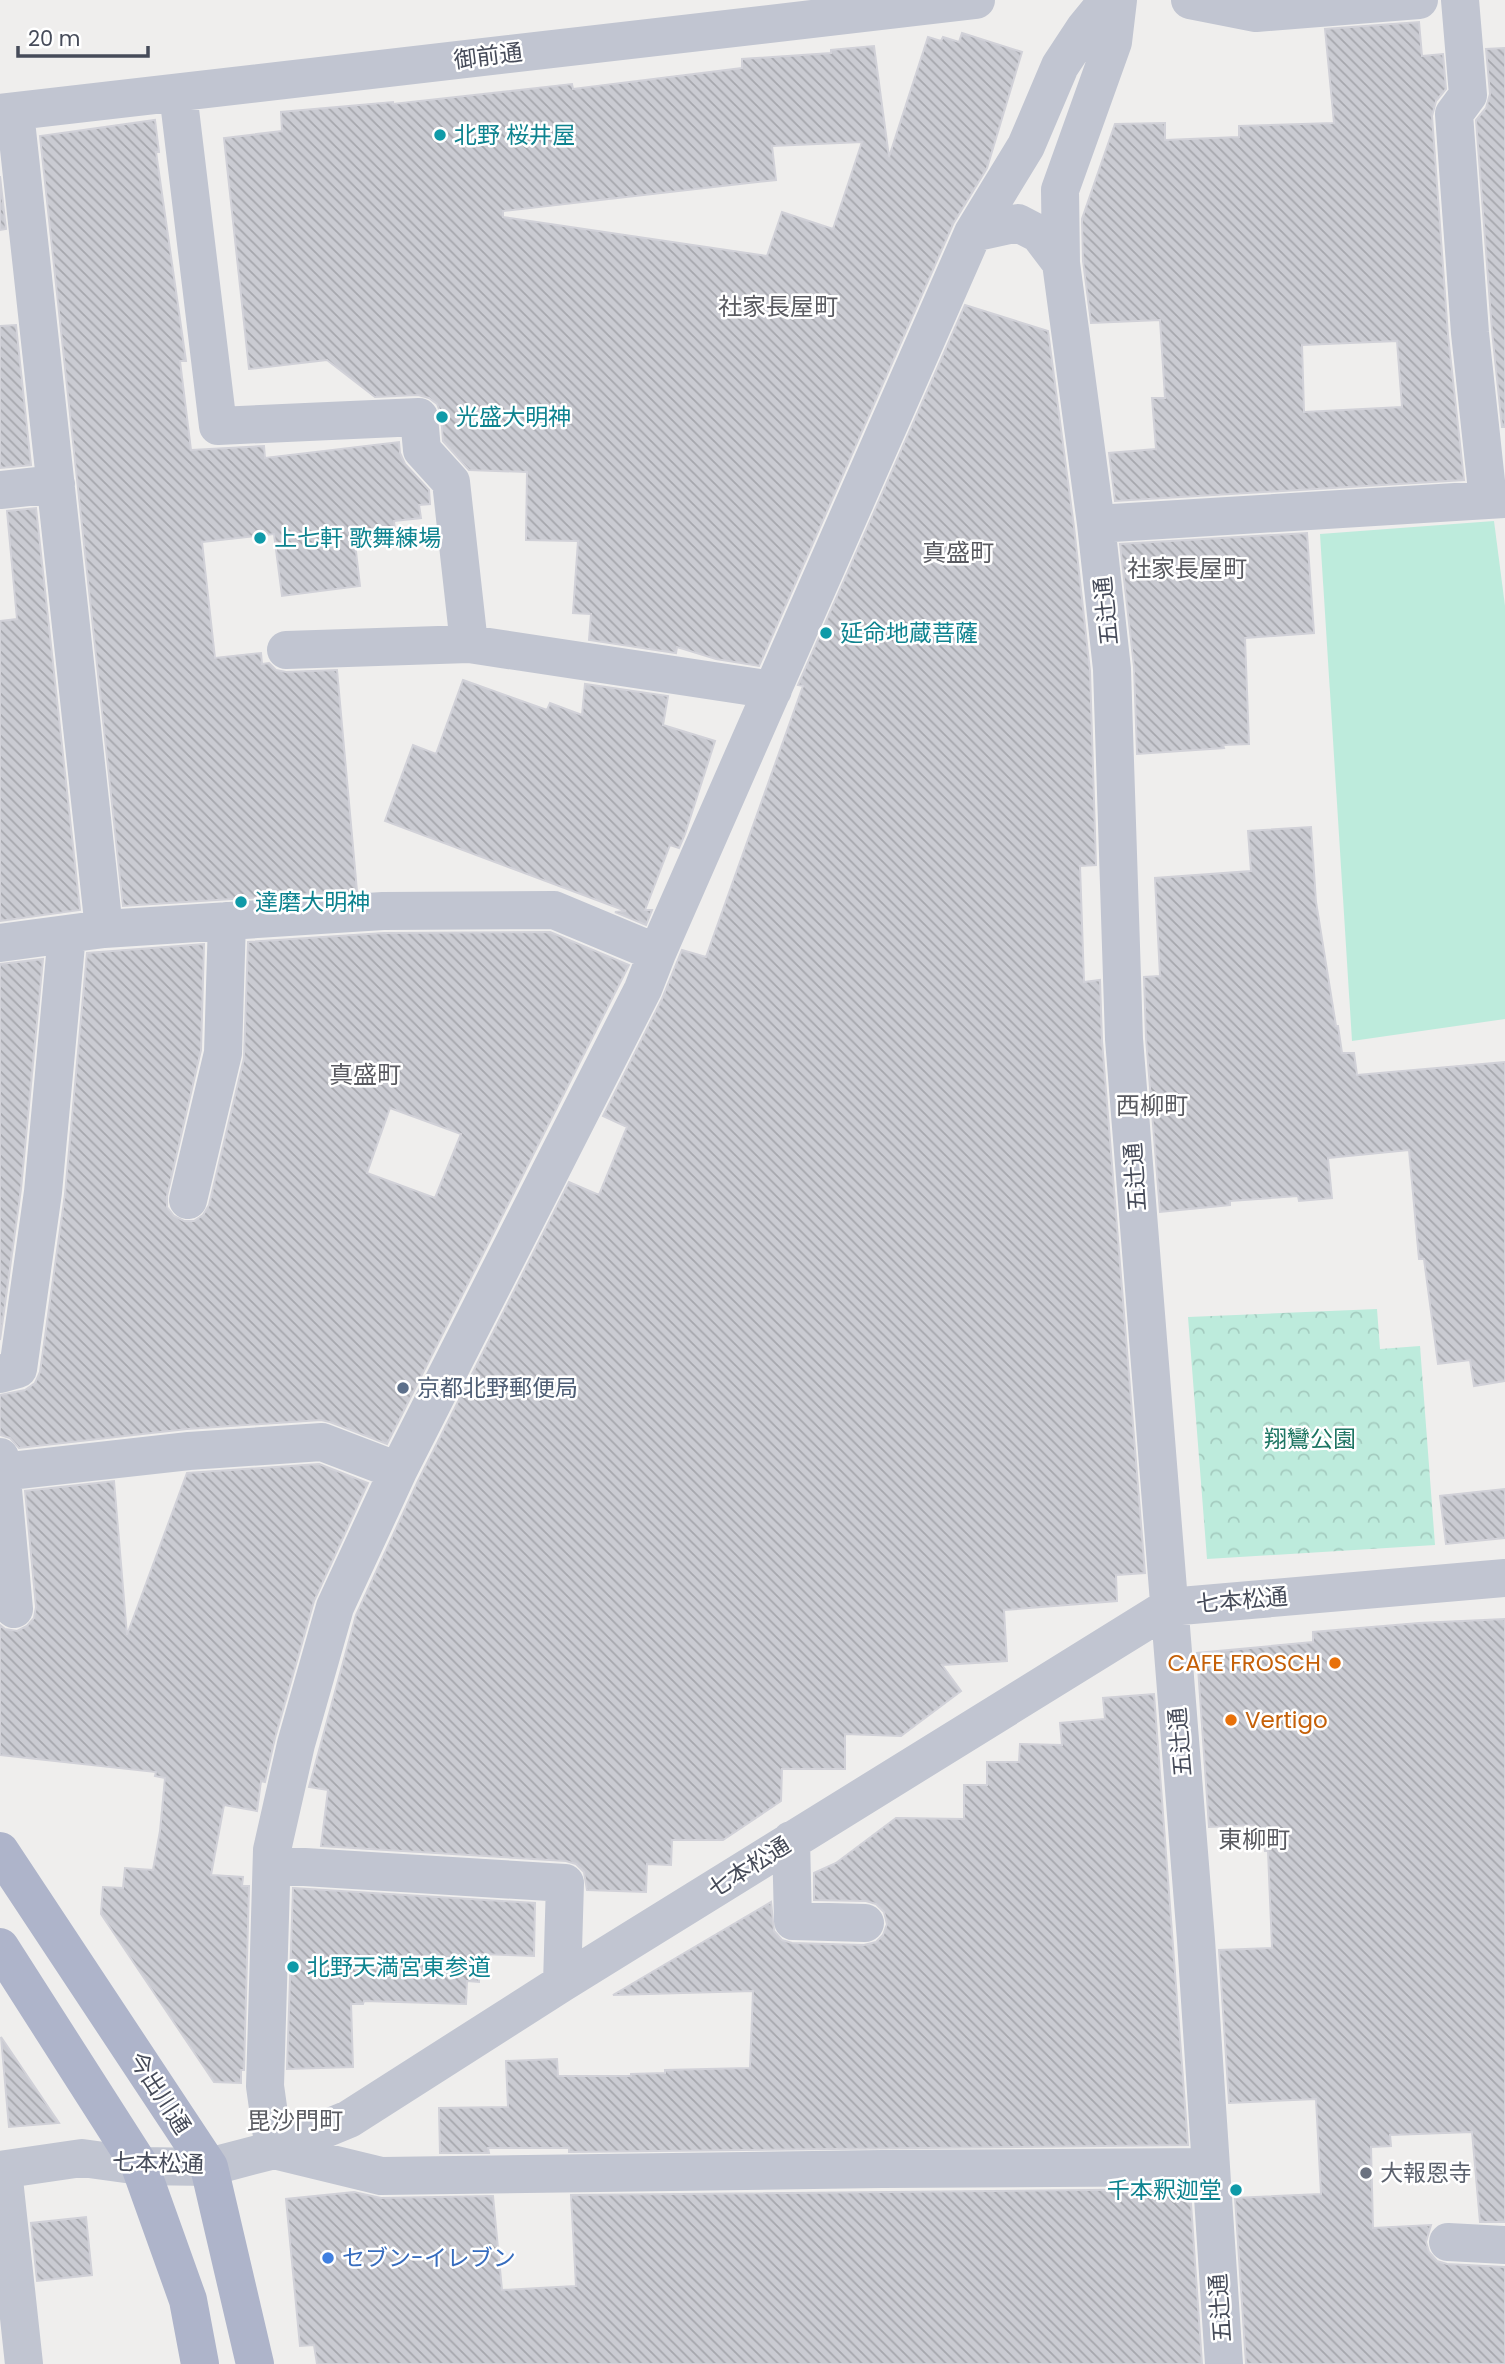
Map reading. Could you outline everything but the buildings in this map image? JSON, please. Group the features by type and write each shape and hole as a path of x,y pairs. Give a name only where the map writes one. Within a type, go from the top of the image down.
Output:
{"main road":[{"name":"今出川通","path":"0,1851 209,2167 255,2364"},
{"path":"0,1947 140,2166 188,2300 200,2364"}],"street":[{"name":"御前通","path":"8,112 976,0"},
{"path":"1108,0 1085,28 1060,66 1026,146 973,233 643,989 398,1471 335,1607 296,1745 272,1850 265,2086 274,2150 381,2176 895,2168 1210,2167"},
{"name":"五辻通","path":"1118,0 1113,42 1060,190 1060,264 1097,524 1112,669 1124,1039 1196,1940 1224,2364"},
{"path":"1190,0 1256,13 1419,0"},
{"path":"1097,524 1496,500 1470,332 1454,114 1468,95 1460,0"},
{"path":"178,93 218,426 419,417 422,450 452,482 469,644"},
{"path":"0,1374 18,1369 43,1192 85,932 56,484 8,112"},
{"path":"973,233 1018,223 1039,234 1060,264"},
{"path":"0,490 56,484"},
{"path":"286,650 469,644 773,690"},
{"path":"0,943 85,932 383,911 554,909 657,953"},
{"path":"188,1200 223,1053 227,921"},
{"path":"14,1609 0,1467 322,1442 398,1471"},
{"name":"七本松通","path":"1,2170 82,2158 140,2166 209,2167 274,2150 349,2119 791,1840 1169,1607 1505,1578"},
{"path":"791,1840 793,1921 865,1923"},
{"path":"272,1866 565,1883 562,1983"},
{"path":"1,2170 24,2364"},
{"path":"1448,2242 1505,2245"}],"green space":[{"path":"1494,521 1505,606 1505,1019 1352,1041 1320,534"},
{"name":"翔鸞公園","path":"1377,1309 1380,1349 1420,1346 1435,1545 1207,1559 1188,1317"}],"place":[{"name":"北野 桜井屋","path":"440,135"},
{"name":"光盛大明神","path":"442,417"},
{"name":"上七軒 歌舞練場","path":"260,538"},
{"name":"延命地蔵菩薩","path":"826,633"},
{"name":"達磨大明神","path":"241,902"},
{"name":"京都北野郵便局","path":"403,1388"},
{"name":"CAFE FROSCH","path":"1335,1663"},
{"name":"Vertigo","path":"1231,1720"},
{"name":"北野天満宮東参道","path":"293,1967"},
{"name":"大報恩寺","path":"1366,2173"},
{"name":"千本釈迦堂","path":"1236,2190"},
{"name":"セブン-イレブン","path":"328,2258"}],"district":[{"name":"社家長屋町","path":"778,307"},
{"name":"真盛町","path":"958,553"},
{"name":"社家長屋町","path":"1187,569"},
{"name":"真盛町","path":"365,1075"},
{"name":"西柳町","path":"1152,1106"},
{"name":"東柳町","path":"1254,1840"},
{"name":"毘沙門町","path":"295,2121"}]}
